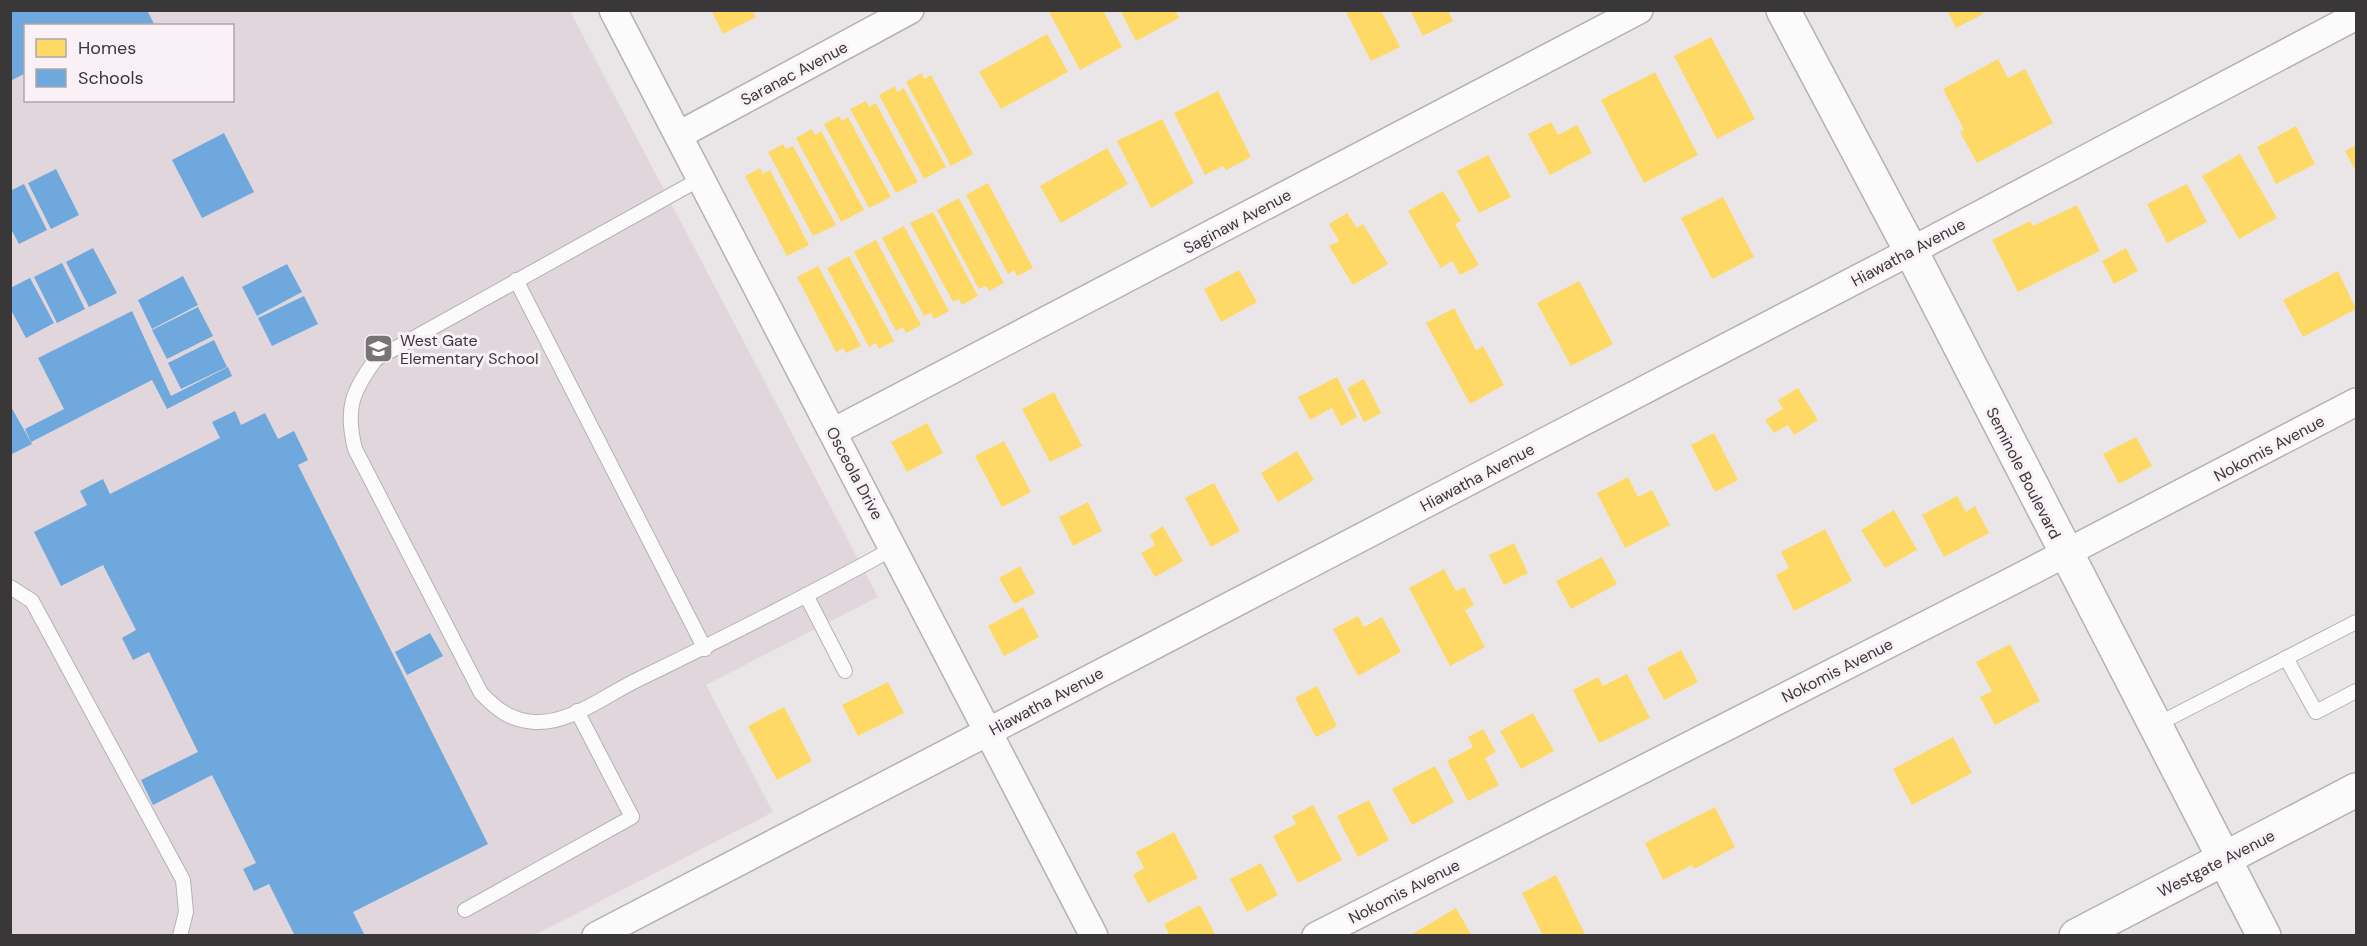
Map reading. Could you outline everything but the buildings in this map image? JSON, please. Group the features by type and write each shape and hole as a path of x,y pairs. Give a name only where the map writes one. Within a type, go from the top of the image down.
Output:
{"street":[{"name":"Osceola Drive","path":"613,10 1094,936"},
{"name":"Saranac Avenue","path":"679,135 910,10"},
{"name":"Saginaw Avenue","path":"833,432 1640,10"},
{"name":"Seminole Boulevard","path":"1784,10 1911,251 2065,554 2264,936"},
{"name":"Hiawatha Avenue","path":"596,936 1911,251 2356,15"},
{"name":"Nokomis Avenue","path":"1316,936 2065,554 2356,402"},
{"name":"Westgate Avenue","path":"2076,936 2356,790"}],"lane":[{"path":"700,179 376,358 358,382 351,404 350,427 355,449 481,693 495,708 514,719 536,722 562,718 705,649 894,548"},
{"path":"516,280 705,649"},
{"path":"10,586 32,601 183,880 186,912 180,936"},
{"path":"806,596 845,671"},
{"path":"2155,726 2356,622"},
{"path":"2286,658 2316,712 2356,691"},
{"path":"465,910 632,818 577,711"}],"shaded area":[{"name":"West Gate Elementary School","path":"10,11 570,11 878,597 706,685 773,812 535,935 11,935"}],"place":[{"name":"West Gate Elementary School","path":"379,349"}]}
